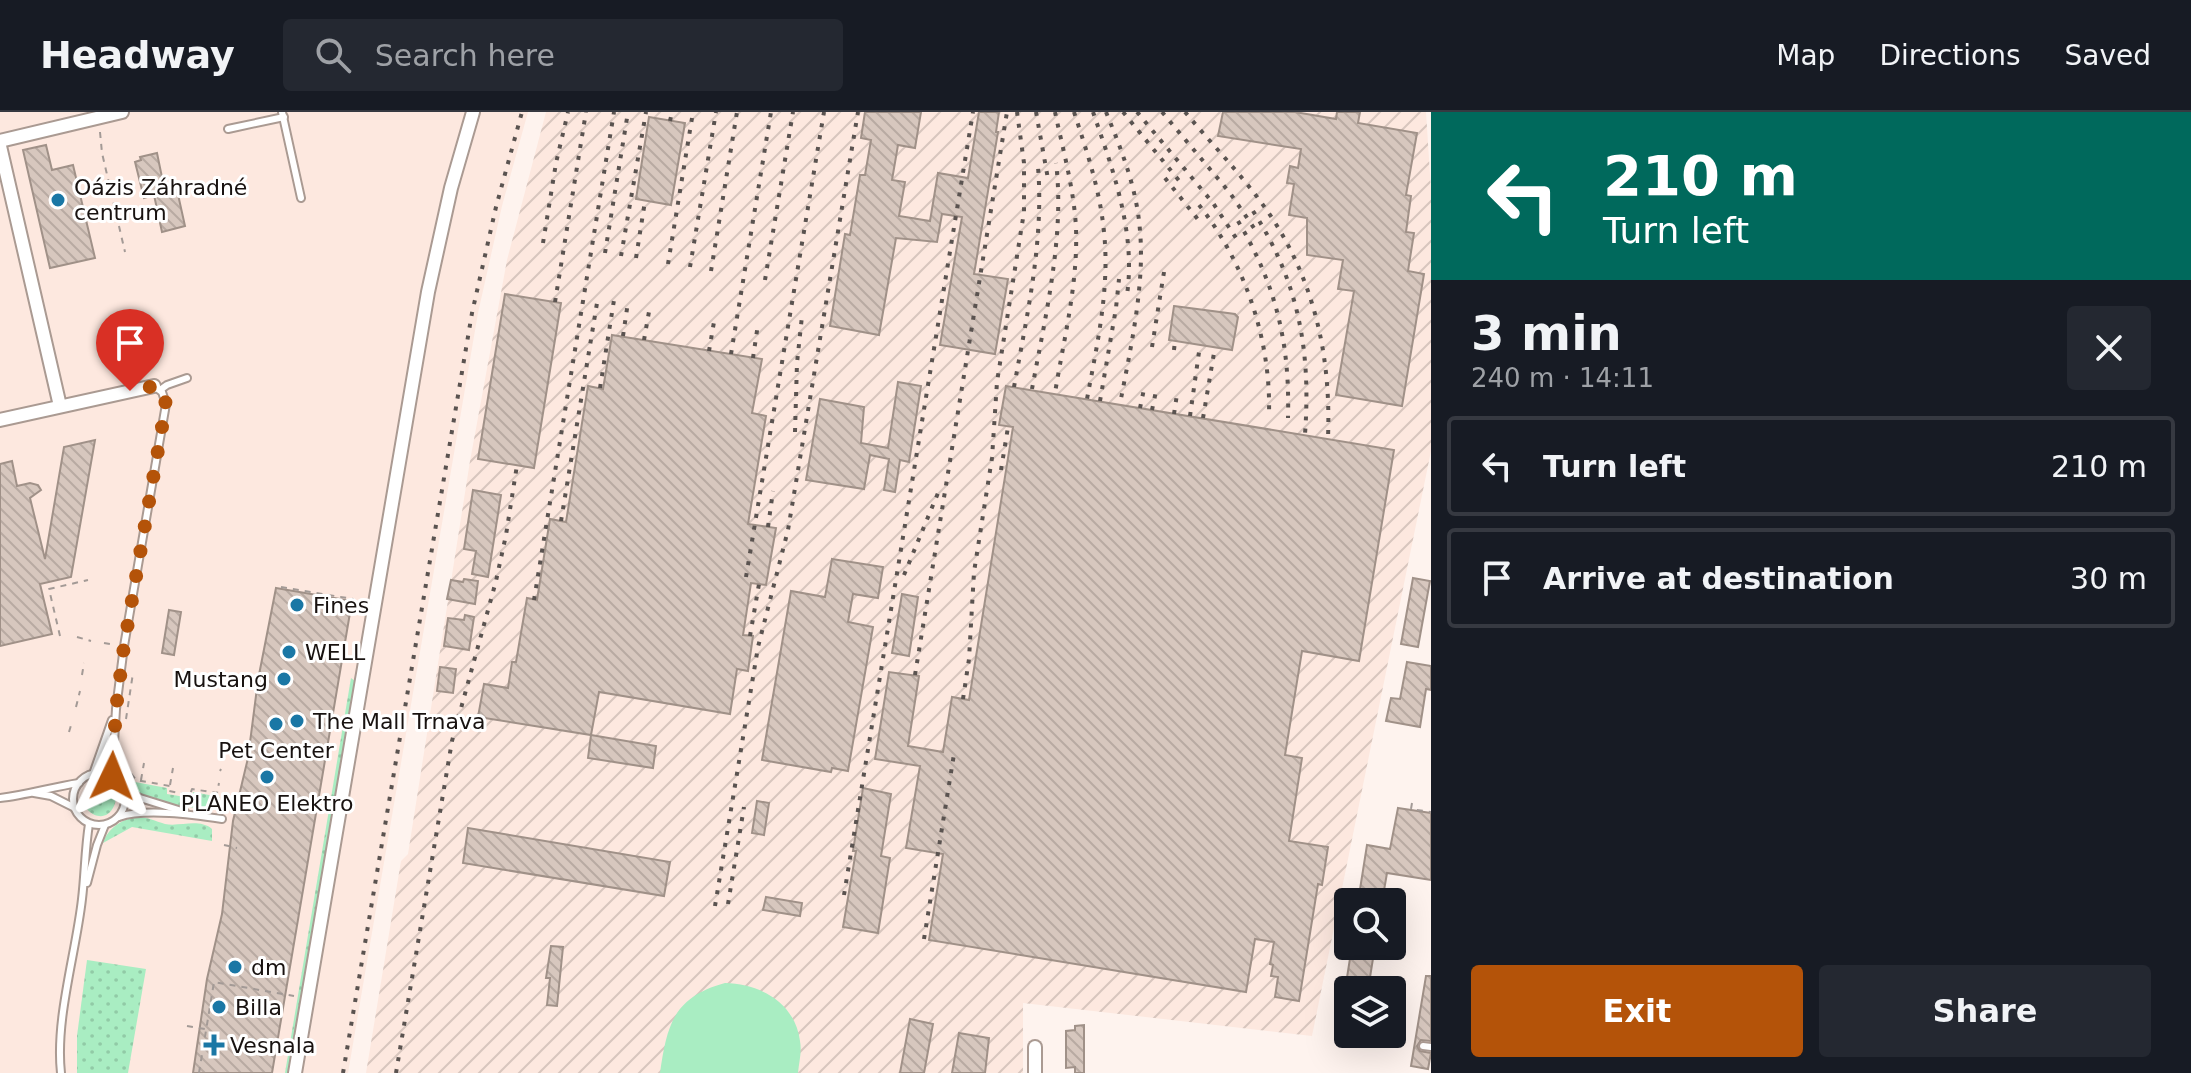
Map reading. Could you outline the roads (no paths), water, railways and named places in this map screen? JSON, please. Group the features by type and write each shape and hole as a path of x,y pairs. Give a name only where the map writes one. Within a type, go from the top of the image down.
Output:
{"street":[{"path":"60,406 0,144 122,112"},
{"path":"295,1073 425,306 451,188 473,112"},
{"path":"0,420 157,388"},
{"path":"1035,1047 1035,1073"}],"lane":[{"path":"228,129 283,114 301,198"},
{"path":"112,776 124,646 166,404 157,388 187,378"},
{"path":"93,774 116,709"},
{"path":"1,799 79,783 93,774 101,773 112,776 124,790 126,801 119,817"},
{"path":"79,783 73,795 75,808 89,824 105,825 119,817 136,813 222,819"},
{"path":"124,790 196,816"},
{"path":"30,793 51,796 75,808"},
{"path":"83,898 89,824"},
{"path":"61,1073 69,976 83,898 105,825"}],"railway":[{"path":"343,1073 472,313 522,112"},
{"path":"543,243 568,112"},
{"path":"555,302 586,112"},
{"path":"534,600 614,112"},
{"path":"605,253 628,112"},
{"path":"621,256 646,112"},
{"path":"670,121 672,112"},
{"path":"668,264 693,112"},
{"path":"690,267 716,112"},
{"path":"711,271 737,112"},
{"path":"731,354 771,112"},
{"path":"765,280 793,112"},
{"path":"746,577 824,112"},
{"path":"715,906 758,647 788,530 858,112"},
{"path":"844,895 973,112"},
{"path":"915,675 1007,112"},
{"path":"963,699 969,659 974,572 992,458 997,382 1024,212 1024,163 1017,112"},
{"path":"1036,112 1048,179"},
{"path":"1055,112 1068,170 1076,228 1070,311 1055,393"},
{"path":"1074,112 1096,186 1105,253 1102,316 1087,399"},
{"path":"1093,112 1121,202 1128,248 1127,295"},
{"path":"1106,112 1132,185 1140,231 1139,295 1120,404"},
{"path":"1123,112 1181,183"},
{"path":"1137,112 1213,203 1238,241"},
{"path":"1162,112 1230,193 1254,228"},
{"path":"1185,112 1264,207 1289,246 1301,272 1323,352 1328,438"},
{"path":"1032,389 1056,247 1056,163"},
{"path":"1014,387 1036,250 1038,167"},
{"path":"1165,178 1200,222"},
{"path":"636,258 645,201"},
{"path":"1199,205 1230,252 1252,304 1265,358 1269,414"},
{"path":"1253,211 1281,264 1298,318 1306,375 1305,434"},
{"path":"1238,221 1262,268 1278,315 1286,365 1288,418"},
{"path":"1152,347 1164,272"},
{"path":"1100,401 1119,279"},
{"path":"561,521 598,297"},
{"path":"600,388 614,300"},
{"path":"623,336 628,302"},
{"path":"644,340 650,306"},
{"path":"709,351 715,316"},
{"path":"795,432 802,316"},
{"path":"753,358 758,324"},
{"path":"1174,350 1175,341"},
{"path":"1190,416 1200,345"},
{"path":"1203,418 1215,347"},
{"path":"1140,408 1144,389"},
{"path":"1152,410 1156,391"},
{"path":"1174,414 1177,394"},
{"path":"1001,470 1008,427"},
{"path":"396,1073 452,741 496,581 517,465"},
{"path":"768,527 773,491"},
{"path":"904,575 938,493"},
{"path":"750,636 759,584"},
{"path":"924,939 954,754"},
{"path":"728,904 744,807"}],"place":[{"name":"Oázis Záhradné centrum","path":"58,200"},
{"name":"Fines","path":"297,605"},
{"name":"WELL","path":"289,652"},
{"name":"Mustang","path":"284,679"},
{"name":"The Mall Trnava","path":"297,721"},
{"name":"Pet Center","path":"276,724"},
{"name":"PLANEO Elektro","path":"267,777"},
{"name":"dm","path":"235,967"},
{"name":"Billa","path":"219,1007"},
{"name":"Vesnala","path":"214,1045"}]}
